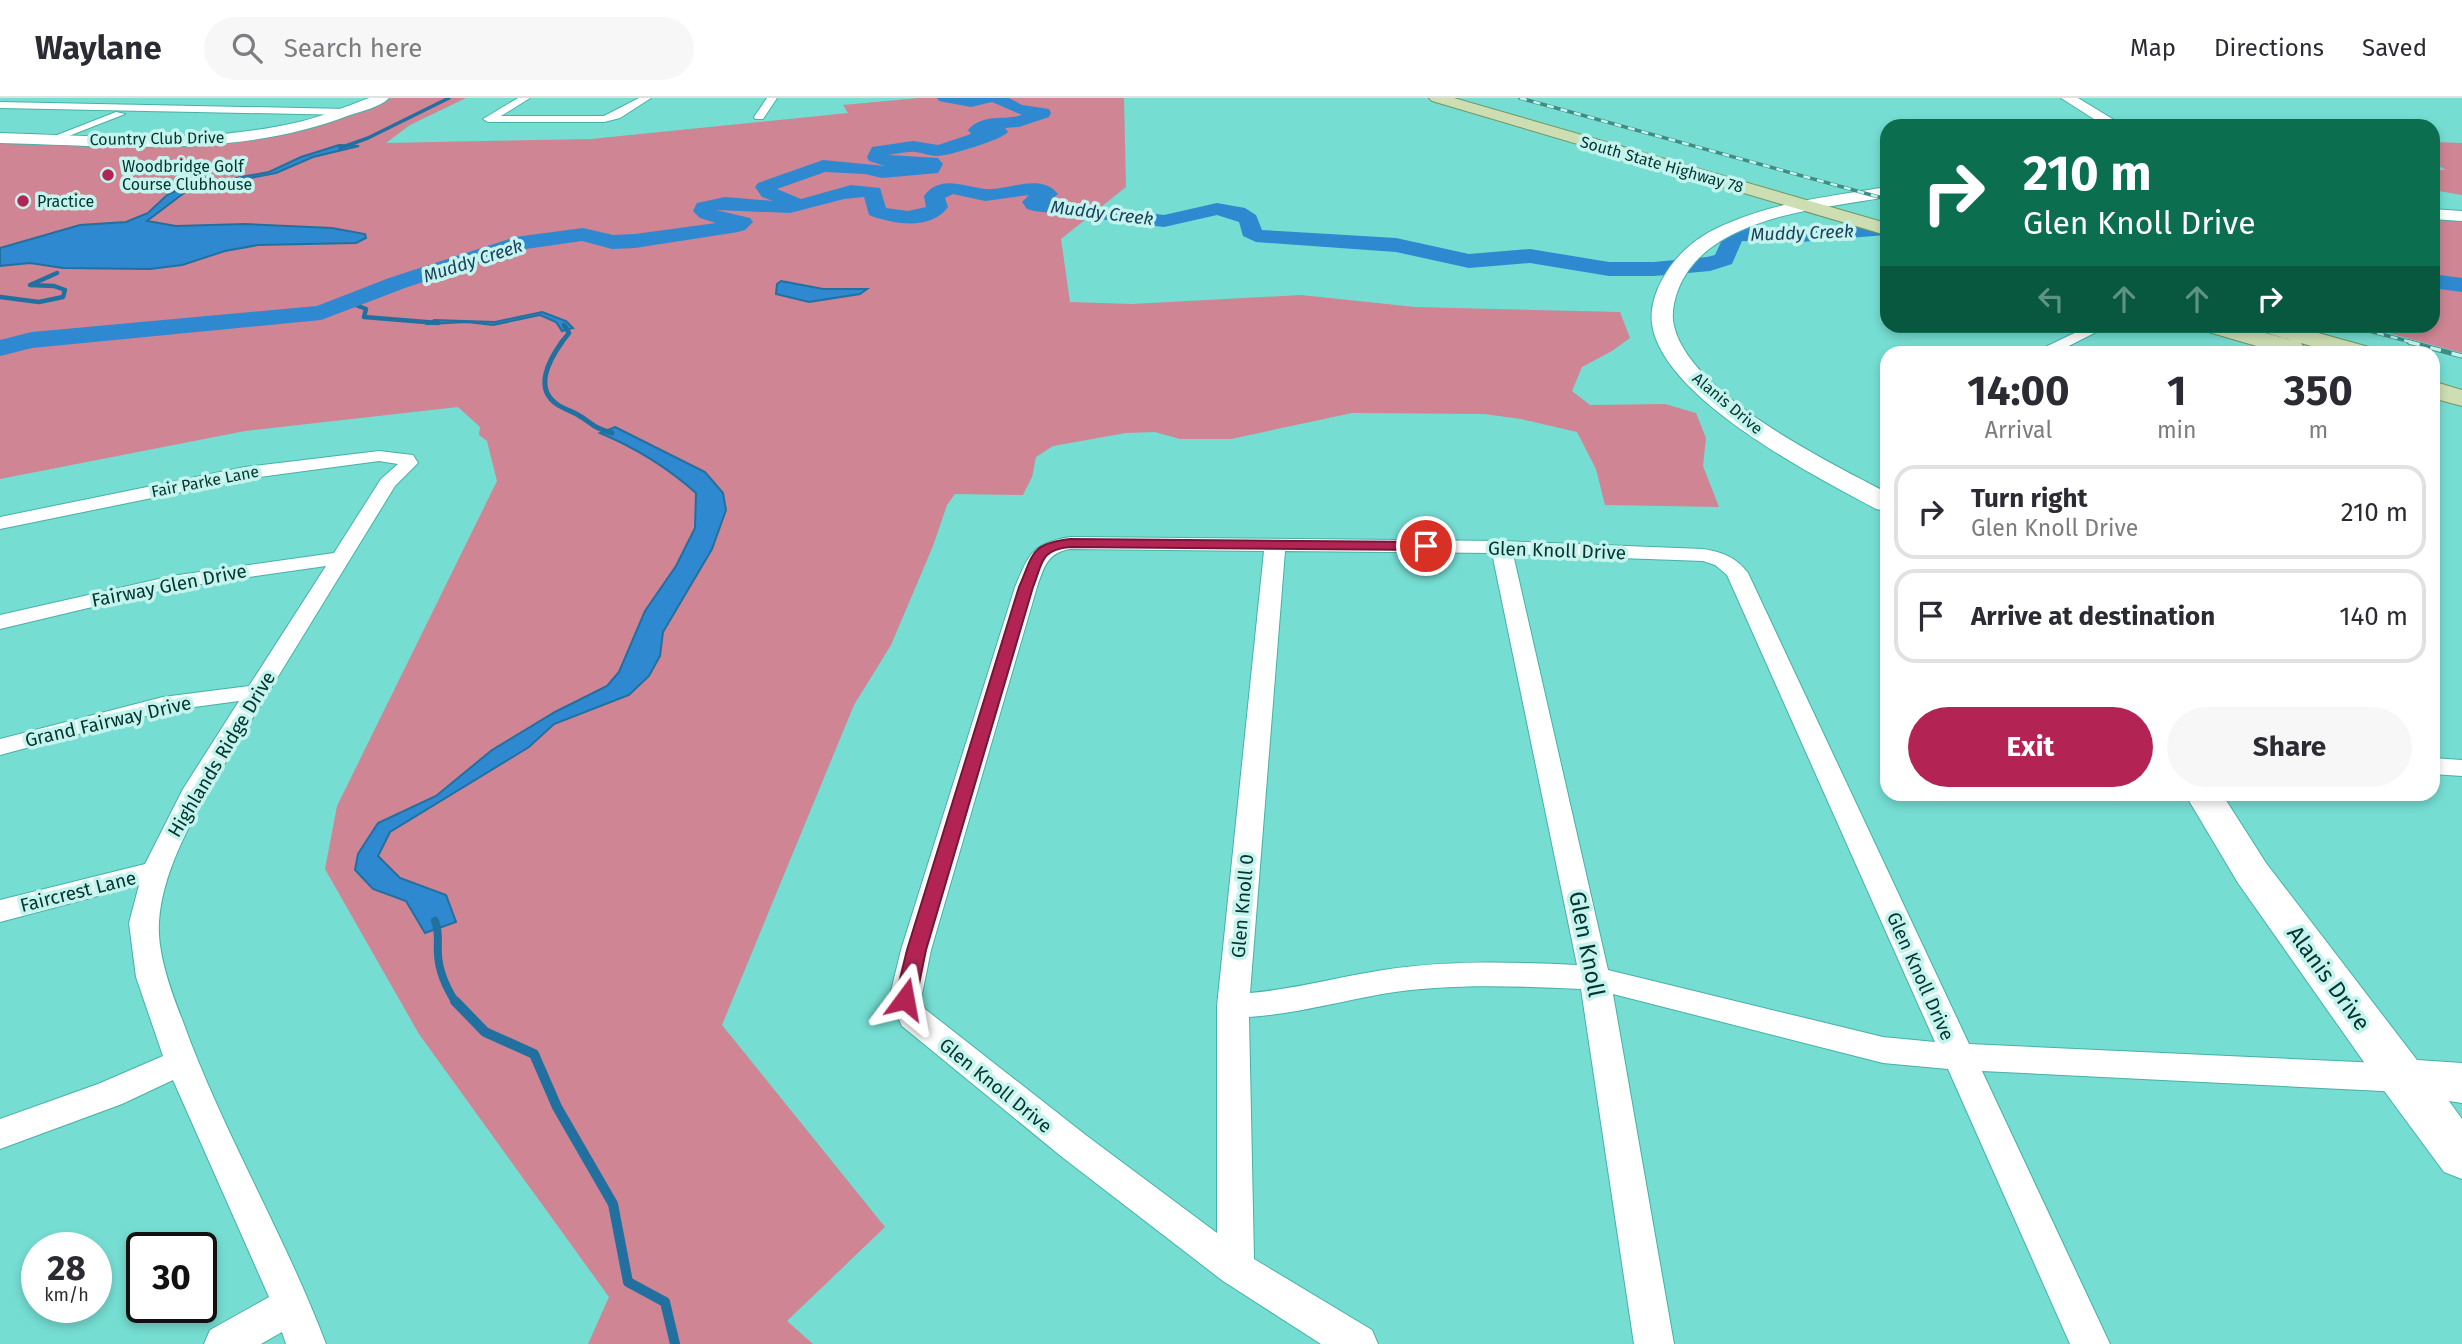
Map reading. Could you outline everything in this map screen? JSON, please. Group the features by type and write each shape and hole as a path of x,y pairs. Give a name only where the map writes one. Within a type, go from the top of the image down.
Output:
{"main road":[{"name":"Country Club Drive","path":"0,138 198,140 298,127 383,98"},
{"name":"South State Highway 78","path":"1437,98 1811,207 1880,223"},
{"name":"South State Highway 78","path":"1472,98 1833,202 1880,223"},
{"path":"2068,98 2104,119"},
{"name":"Alanis Drive","path":"1880,193 1738,225 1716,236 1680,263 1671,277 1662,308 1663,328 1670,346 1711,393 1750,426 1816,466 1880,500"},
{"path":"2440,215 2462,216"},
{"path":"2237,333 2282,346"},
{"path":"2293,333 2339,346"},
{"path":"2440,374 2462,381"},
{"path":"2440,391 2462,398"},
{"name":"Alanis Drive","path":"2207,801 2252,873 2462,1157"},
{"path":"2402,1078 2462,1083"}],"street":[{"name":"Country Club Drive","path":"52,139 164,98"},
{"path":"525,98 488,119 607,119 646,98"},
{"path":"759,117 772,98"},
{"path":"0,105 348,112"},
{"path":"2056,346 2085,333"},
{"name":"Fair Parke Lane","path":"0,523 245,473 379,456 399,457 407,459 409,463"},
{"name":"Highlands Ridge Drive","path":"306,1344 292,1305 181,1062 151,977 144,923 156,871 174,829 196,789 388,483 409,463"},
{"name":"Glen Knoll 0","path":"1236,1269 1233,1006 1275,544"},
{"name":"Glen Knoll Drive","path":"1357,1344 1296,1310 1236,1269 997,1088 913,1017 905,999 916,950 1026,587 1041,552 1049,545 1502,547 1703,555 1718,557 1729,563 1737,573 2090,1344"},
{"name":"Glen Knoll","path":"1502,547 1595,978 1654,1344"},
{"name":"Fairway Glen Drive","path":"0,622 172,582 269,566 341,558"},
{"name":"Grand Fairway Drive","path":"0,747 163,704 257,692"},
{"path":"2440,767 2462,768"},
{"name":"Faircrest Lane","path":"0,911 156,871"},
{"name":"Glen Knoll Drive","path":"1233,1006 1290,1002 1383,982 1446,976 1517,974 1595,978 1883,1050 1957,1057 2402,1078"},
{"path":"0,1134 110,1094 181,1062"},
{"path":"224,1344 292,1305"}],"shaded area":[{"path":"392,98 466,98 410,125 386,143 591,139 848,113 843,105 919,98 1124,98 1126,187 1061,239 1070,302 1132,304 1301,295 1415,307 1620,312 1630,338 1582,367 1572,391 1590,405 1665,404 1696,413 1706,438 1703,466 1719,507 1605,505 1596,469 1577,432 1521,419 1484,414 1352,413 1231,439 1180,439 1155,432 1126,433 1053,446 1036,457 1032,477 1023,495 955,494 947,505 933,546 891,645 854,705 722,1025 885,1227 787,1321 813,1344 588,1344 609,1297 419,1034 325,869 337,806 497,481 487,441 479,435 480,427 458,407 245,431 0,479 0,140 225,141"},
{"path":"2440,142 2462,143 2462,195 2440,191 2440,170 2446,170 2440,167"},
{"path":"2440,217 2462,218 2462,353 2389,333 2440,333"}],"water":[{"path":"339,145 359,146 313,157 276,173 188,190 147,221 176,226 245,224 332,228 365,234 366,238 356,243 258,245 225,251 182,265 150,269 63,268 30,263 0,266 0,248 80,225 126,222 148,213 167,195 182,188 269,172 301,157"},
{"path":"948,186 988,192 981,198 960,191 950,191 940,197 943,207 934,217 924,216 934,206 929,196"},
{"path":"781,281 823,289 867,289 860,294 809,302 776,294 777,284"},
{"path":"542,312 566,321 573,328 562,331 556,322 540,315 493,325 467,322 428,324 434,320 495,322"},
{"path":"99,330 79,338 0,352 0,346 24,339"},
{"path":"615,427 705,472 723,493 726,510 712,549 663,632 660,656 649,676 629,695 554,724 529,747 390,832 378,856 400,878 446,895 456,922 425,933 406,901 373,889 355,870 358,854 378,823 436,796 492,750 555,712 607,686 619,672 645,611 676,566 695,528 696,493 651,459 600,433"}],"waterway":[{"path":"340,148 368,138 449,98"},
{"path":"945,98 971,102 988,98"},
{"path":"793,202 769,193 765,187 823,166 865,168 882,172 931,169 934,164 931,162 894,163 876,157 878,151 913,146 938,151 967,143 968,139 996,135 999,132 977,130 987,123 1013,123 1043,113 1018,109 997,98"},
{"name":"Muddy Creek","path":"0,348 32,340 321,313 397,283 515,244 583,234 612,242 635,241 738,226 743,222 712,215 703,211 704,207 725,203 790,207 851,191 873,192 876,211 908,217 926,215 933,211 938,207 934,196 949,188 985,195 1034,189 1048,194 1032,202 1034,205 1164,221 1207,210 1227,210 1249,219 1251,231 1256,236 1396,245 1469,261 1530,256 1609,269 1654,269 1710,264 1724,259 1734,236 1751,234 1788,237 1880,229"},
{"path":"0,297 39,302 63,297 65,290 54,286 30,285 57,273"},
{"name":"Muddy Creek","path":"2440,282 2462,285"},
{"path":"351,303 366,309 364,317 438,323"},
{"path":"561,343 569,333 564,325"},
{"path":"562,342 548,366 546,391 558,405 612,433"},
{"path":"435,921 440,968 456,1003"},
{"path":"455,1001 485,1032 534,1054 557,1107 613,1204 628,1282 665,1302 675,1344"}],"railway":[{"path":"1520,98 1880,197"},
{"path":"2377,333 2415,343"},
{"path":"2409,342 2424,346"},
{"path":"2440,350 2462,356"}],"place":[{"name":"Woodbridge Golf Course Clubhouse","path":"108,175"},
{"name":"Practice","path":"23,201"}],"route":[{"path":"905,999 916,950 1026,587 1041,552 1049,545 1426,546"}]}
